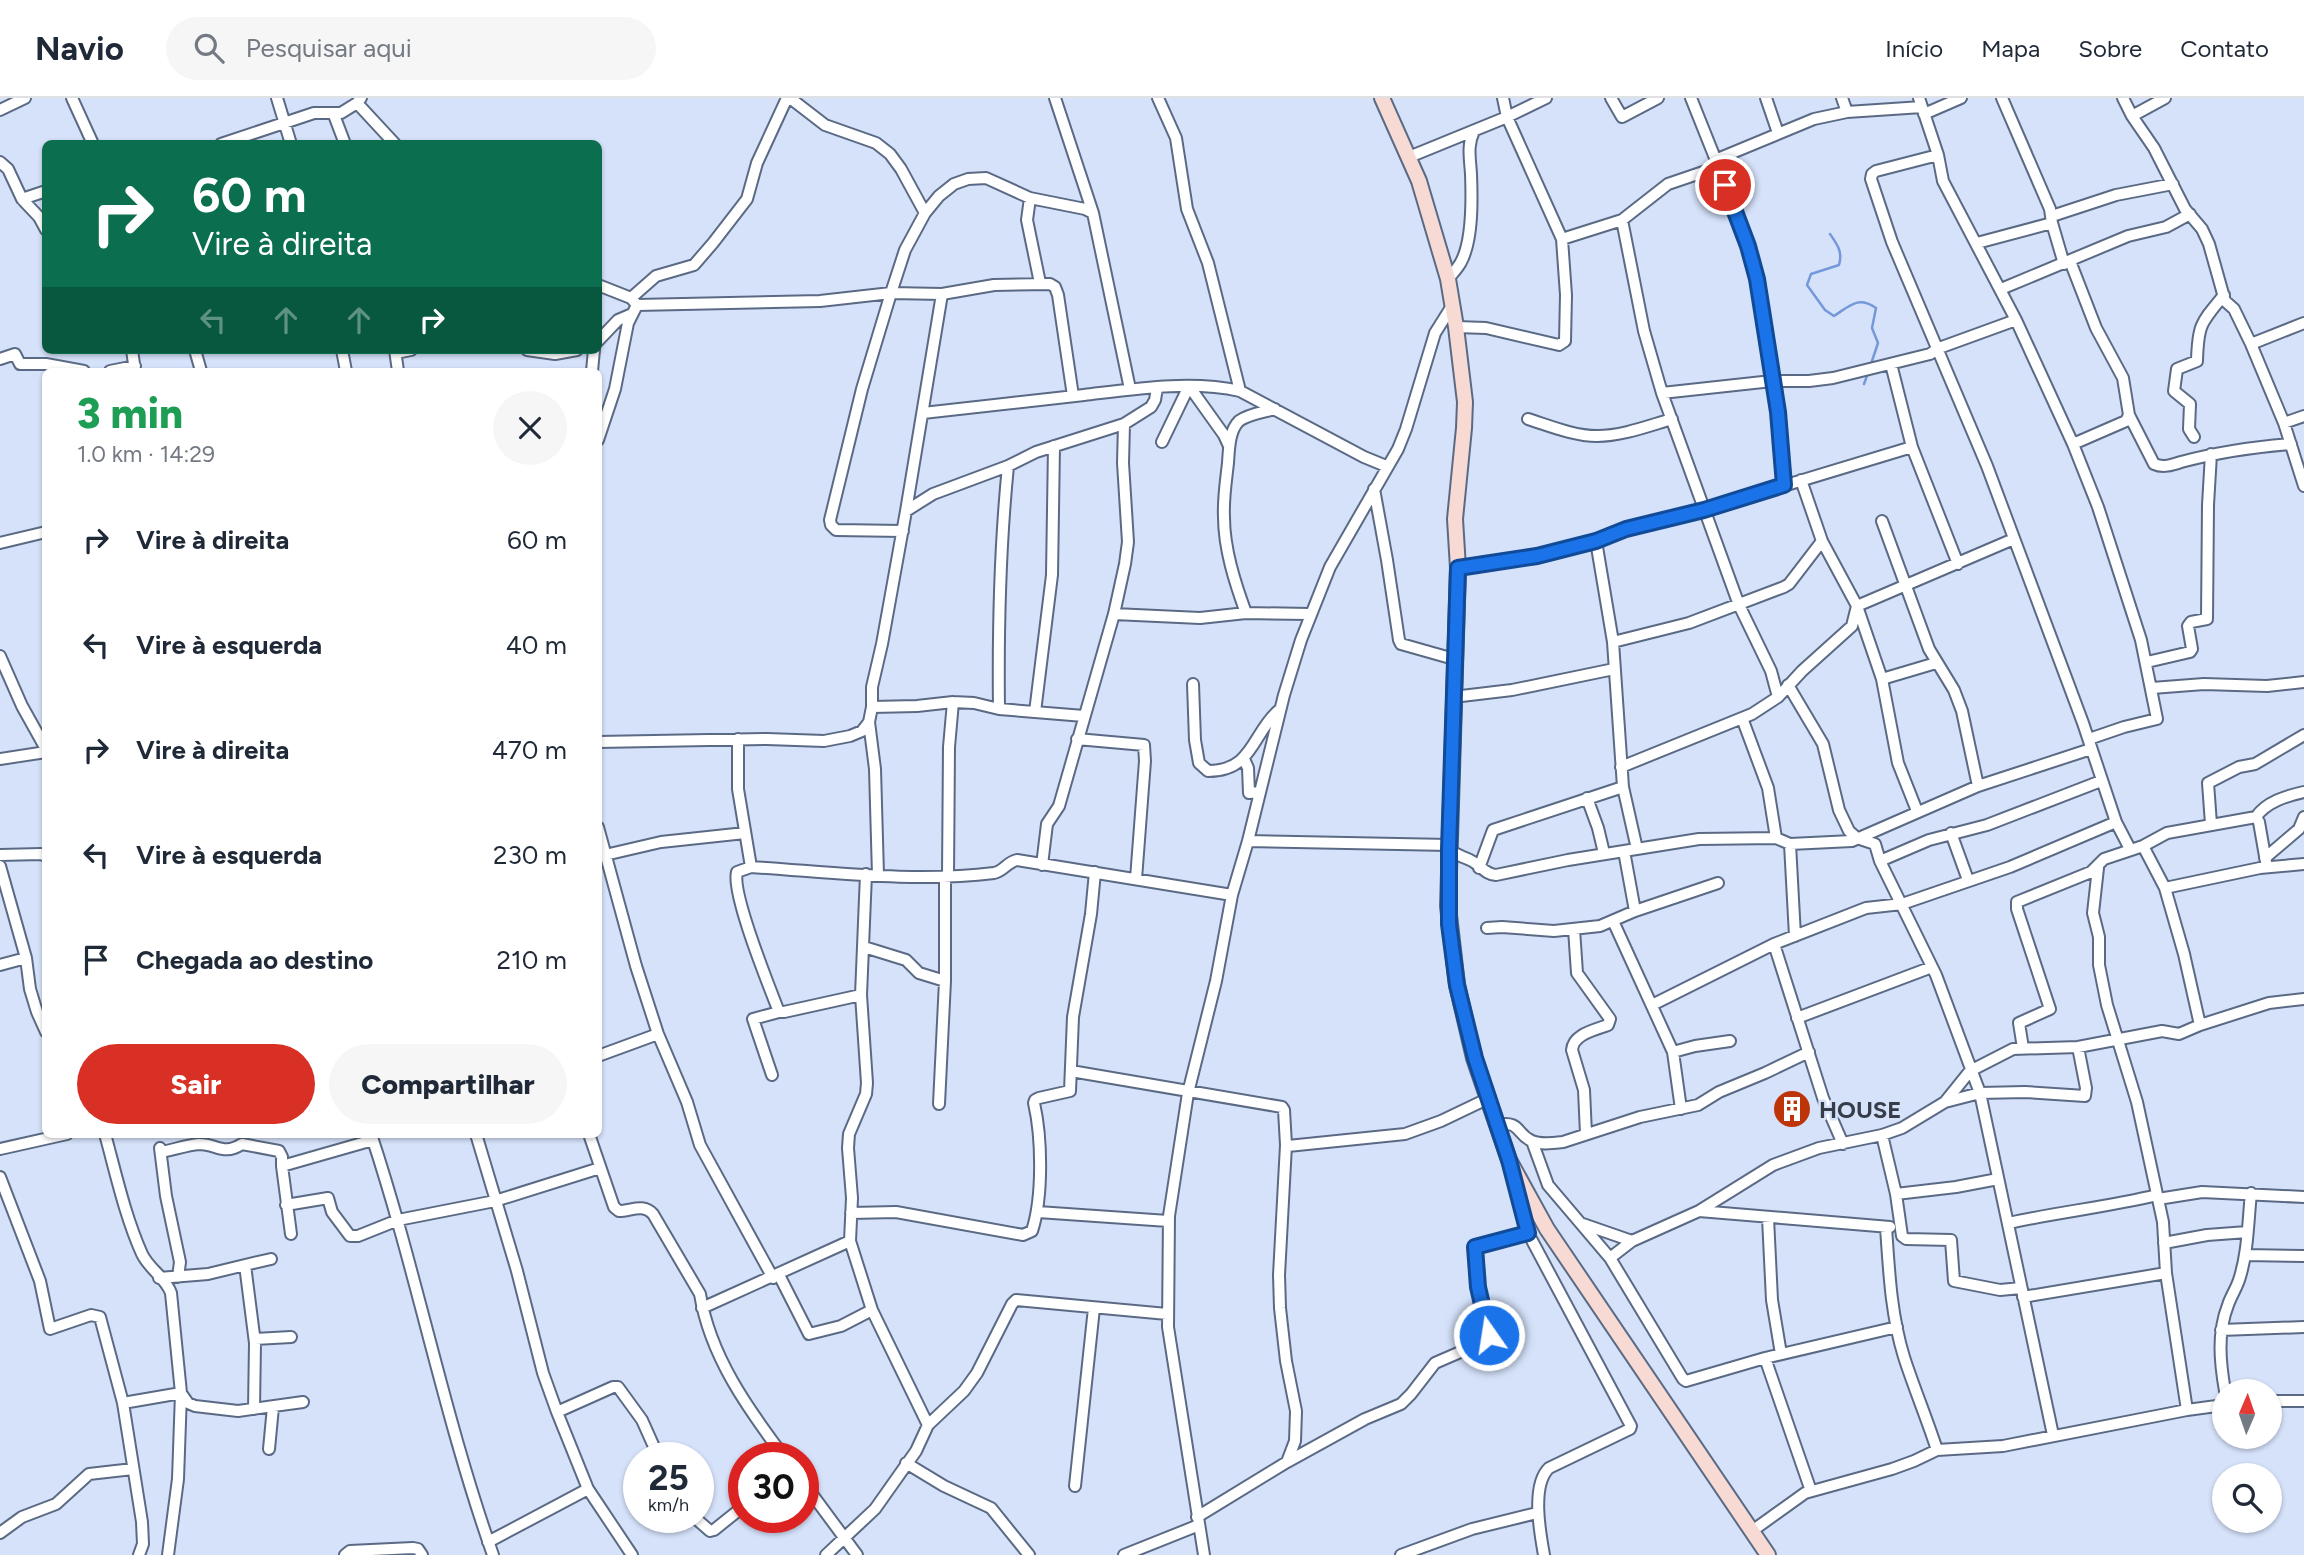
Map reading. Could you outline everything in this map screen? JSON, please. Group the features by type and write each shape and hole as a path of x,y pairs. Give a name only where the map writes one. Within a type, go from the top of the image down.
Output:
{"main road":[{"path":"1382,98 1409,157 1448,279 1465,402 1455,519 1458,568 1448,906 1457,985 1475,1058 1509,1160 1548,1228 1768,1555"}],"street":[{"path":"0,110 25,98"},
{"path":"72,98 91,140"},
{"path":"277,98 290,140"},
{"path":"602,337 633,306 656,276 694,265 713,243 747,199 762,151 789,98 825,125 876,143 890,153 925,213"},
{"path":"1055,98 1093,213 1130,389"},
{"path":"1158,98 1176,138 1187,209 1204,248 1240,391"},
{"path":"1456,327 1486,328 1563,344 1565,341 1566,295 1562,239 1507,117 1503,98"},
{"path":"1409,157 1546,98"},
{"path":"1611,98 1622,117 1658,98"},
{"path":"1691,98 1740,225 1757,279 1778,412 1784,485"},
{"path":"1766,98 1778,133"},
{"path":"1842,98 1847,112"},
{"path":"1562,239 1622,220 1668,184 1814,119 1847,112 1922,106 1961,98"},
{"path":"2002,98 2095,328 2123,378 2129,415 2154,464 2169,466 2242,448 2291,444"},
{"path":"2123,98 2209,244 2225,301 2234,309 2251,344 2284,423 2304,486"},
{"path":"2132,116 2165,98"},
{"path":"232,140 314,113 341,113 359,101 392,140"},
{"path":"1248,841 1449,847 1461,858 1473,861 1488,874 1496,875 1604,853 1699,839 1776,838 1790,844 1852,841 1917,811 2090,744 2124,727 2157,719 2147,662 2098,507 2073,444 2016,320 1943,181 1938,155 1922,106"},
{"path":"334,115 343,140"},
{"path":"1448,279 1461,263 1467,241 1471,205 1469,151 1474,131"},
{"path":"1938,155 1875,171 1871,179 1892,242 1987,466 2090,744 2116,822 2130,849"},
{"path":"0,162 8,169 22,199 42,223"},
{"path":"903,531 836,530 830,520 862,390 891,293 905,250 925,213 939,196 954,184 968,179 986,178 1030,198 1093,213"},
{"path":"1977,243 2116,195 2173,184"},
{"path":"22,199 42,192"},
{"path":"1030,198 1027,219 1040,283"},
{"path":"2001,289 2128,236 2165,227 2190,214"},
{"path":"1622,220 1644,331 1662,393 1739,606 1771,671 1778,697"},
{"path":"602,287 633,306 820,301 891,293 942,294 986,286 1050,284 1055,287 1058,295 1073,396"},
{"path":"928,1425 872,1310 850,1241 849,1134 866,1094 867,1083 861,995 872,875 875,769 869,722 872,687 903,531 942,294"},
{"path":"2194,437 2189,429 2190,404 2174,391 2177,369 2197,361 2202,322 2224,295"},
{"path":"602,428 615,389 633,306"},
{"path":"1204,1555 1167,1314 1168,1221 1188,1093 1216,981 1232,895 1280,709 1310,614 1330,566 1398,449 1435,333 1452,306"},
{"path":"1662,393 1772,381 1833,378 1930,354 1939,348 2016,320"},
{"path":"2251,344 2304,323"},
{"path":"0,359 15,354 20,364 46,363 70,368"},
{"path":"1891,364 1912,447 1958,564"},
{"path":"923,413 1130,389 1204,385 1240,391 1386,466"},
{"path":"1162,442 1189,386"},
{"path":"1189,386 1229,446"},
{"path":"906,511 933,494 1008,466 1036,452 1124,424 1151,407 1157,388"},
{"path":"1246,613 1237,589 1224,531 1229,446 1239,422 1248,416 1275,409"},
{"path":"2073,444 2126,421 2129,415"},
{"path":"2284,423 2304,416"},
{"path":"1528,419 1579,435 1596,436 1612,435 1672,419"},
{"path":"1042,865 1047,824 1059,806 1115,614 1128,541 1123,467 1124,424"},
{"path":"1035,712 1052,576 1054,446"},
{"path":"1458,568 1537,556 1596,541 1638,526 1704,510 1912,447"},
{"path":"2147,662 2190,652 2192,649 2188,626 2191,622 2207,619 2207,529 2211,454"},
{"path":"999,709 998,638 1008,466"},
{"path":"1801,480 1822,541 1857,606 1882,679 1894,749 1917,811"},
{"path":"1374,489 1399,640 1401,644 1454,659"},
{"path":"1882,521 1936,663 1954,690 1962,711 1978,786"},
{"path":"0,543 42,533"},
{"path":"1596,541 1613,642 1623,787 1637,849"},
{"path":"1613,642 1689,623 1739,606 1789,584 1822,541"},
{"path":"1857,606 2013,541"},
{"path":"1621,767 1742,718 1778,697 1852,626 1857,606"},
{"path":"1115,614 1200,618 1246,613 1310,614"},
{"path":"0,656 42,743"},
{"path":"1882,679 1936,663"},
{"path":"1453,697 1512,690 1614,669"},
{"path":"2152,688 2204,684 2267,686 2304,682"},
{"path":"1193,684 1195,740 1199,763 1208,771 1223,771 1244,760 1280,709"},
{"path":"1788,685 1823,744 1839,810 1849,831 1857,838 1875,844 1880,861 1932,967 1980,1093 2053,1435"},
{"path":"872,707 953,702 1084,716"},
{"path":"939,1104 945,981 949,747 953,702"},
{"path":"1742,718 1768,788 1776,838"},
{"path":"602,742 738,739 824,741 862,731 869,722"},
{"path":"2211,824 2208,783 2239,767 2255,764 2304,735"},
{"path":"738,739 738,789 751,867"},
{"path":"1077,739 1144,745 1136,878"},
{"path":"0,759 42,751"},
{"path":"1244,760 1248,768 1249,793 1260,792"},
{"path":"1880,861 1929,839 1987,825 2101,781"},
{"path":"1479,868 1493,830 1623,787"},
{"path":"2187,1410 2166,1273 2163,1222 2137,1102 2107,1005 2099,965 2099,937 2093,913 2098,868 2104,859 2143,846 2167,833 2256,817 2261,810 2278,800 2304,792"},
{"path":"1587,798 1604,853"},
{"path":"2256,817 2266,863"},
{"path":"2266,863 2299,829 2304,817"},
{"path":"1652,1004 1774,944 1866,908 1902,904 2010,867 2116,822"},
{"path":"605,856 661,842 745,832"},
{"path":"1951,833 1968,880"},
{"path":"602,844 658,1034 687,1102 704,1154 808,1334 841,1326 872,1310"},
{"path":"1790,844 1795,936"},
{"path":"2143,846 2165,888 2200,1025"},
{"path":"1624,850 1635,911"},
{"path":"0,855 42,854"},
{"path":"779,1012 744,913 735,878 737,872 751,867 872,875 947,876 998,872 1011,861 1017,860 1232,895"},
{"path":"2165,888 2266,863 2304,864"},
{"path":"0,866 26,958 30,989 42,1023"},
{"path":"2023,1048 2019,1023 2050,1009 2016,905 2098,868"},
{"path":"851,1213 896,1212 1023,1235 1032,1231 1038,1212 1039,1132 1035,1100 1070,1091 1070,1037 1091,914 1095,872"},
{"path":"1487,928 1536,931 1600,926 1635,911 1718,883"},
{"path":"1613,921 1673,1052 1681,1109"},
{"path":"1574,929 1577,973 1610,1019 1608,1025 1575,1039 1572,1044 1584,1090 1587,1134"},
{"path":"1774,944 1823,1098 1843,1144"},
{"path":"864,947 906,960 919,973 945,981"},
{"path":"0,965 26,958"},
{"path":"1797,1018 1932,967"},
{"path":"772,1075 752,1019 861,995"},
{"path":"1945,1102 1970,1071 2002,1053 2023,1048 2078,1047 2162,1031 2179,1034 2269,1003 2304,999"},
{"path":"602,1055 658,1034"},
{"path":"1673,1052 1730,1041"},
{"path":"1609,1258 1633,1241 1699,1212 1773,1165 1819,1148 1882,1135 1902,1128 1945,1102 1980,1093 2085,1096 2086,1088 2078,1047"},
{"path":"1532,1141 1552,1143 1698,1105 1719,1092 1809,1052"},
{"path":"1071,1071 1282,1107 1284,1110 1286,1145 1279,1275 1280,1308 1286,1361 1296,1411 1296,1432 1287,1462"},
{"path":"1286,1145 1354,1141 1405,1134 1441,1121 1487,1099"},
{"path":"1496,1125 1514,1125 1532,1141 1548,1185 1609,1258 1686,1381 1765,1358 1897,1327"},
{"path":"1882,1135 1896,1194 1902,1236 1906,1239 1951,1240 1954,1281 2022,1293 2166,1273"},
{"path":"0,1149 49,1138"},
{"path":"106,1138 125,1208 142,1256 169,1287 170,1293 181,1393 178,1479 168,1555"},
{"path":"282,1166 369,1138"},
{"path":"372,1138 398,1220 474,1503 493,1555"},
{"path":"477,1138 556,1412 588,1489 632,1555"},
{"path":"590,1138 614,1207 619,1211 642,1207 653,1213 694,1282 725,1370 772,1442"},
{"path":"178,1277 180,1262 166,1196 161,1150 201,1144 233,1150 242,1144 279,1152 282,1157 291,1234"},
{"path":"1509,1160 1528,1233 1632,1426 1543,1473 1537,1513 1545,1555"},
{"path":"286,1205 328,1198 332,1212 350,1236 358,1236 398,1220 495,1201 600,1168"},
{"path":"0,1177 40,1281 50,1329 91,1315 97,1314 100,1317 123,1403 134,1469 143,1534 139,1555"},
{"path":"1896,1194 1998,1179"},
{"path":"2008,1223 2073,1209 2202,1192 2304,1197"},
{"path":"2223,1379 2220,1362 2221,1331 2245,1255 2251,1194"},
{"path":"1038,1212 1168,1221"},
{"path":"1699,1212 1900,1228"},
{"path":"1768,1218 1772,1300 1781,1354"},
{"path":"1583,1224 1633,1241"},
{"path":"1886,1227 1897,1327 1904,1357 1937,1450"},
{"path":"2164,1243 2197,1236 2247,1232"},
{"path":"1124,1555 1198,1521 1287,1462 1364,1419 1401,1404 1435,1363 1488,1340 1478,1287 1475,1247 1528,1233"},
{"path":"702,1308 850,1241"},
{"path":"2245,1255 2304,1256"},
{"path":"159,1278 216,1273 271,1259"},
{"path":"244,1265 255,1339 254,1409"},
{"path":"826,1555 875,1509 916,1451 928,1425 964,1391 977,1373 1016,1300 1167,1314"},
{"path":"1075,1486 1094,1308"},
{"path":"2221,1331 2304,1327"},
{"path":"255,1339 291,1337"},
{"path":"1765,1358 1811,1491"},
{"path":"556,1412 618,1387 642,1420 652,1442"},
{"path":"123,1403 181,1393"},
{"path":"181,1393 188,1403 195,1406 238,1411 303,1402"},
{"path":"2282,1401 2304,1401"},
{"path":"269,1449 273,1407"},
{"path":"1752,1531 1795,1499 1811,1491 1903,1465 1937,1450 2003,1446 2212,1407"},
{"path":"906,1463 944,1486 991,1508 1030,1555"},
{"path":"0,1533 22,1517 56,1504 89,1475 134,1469"},
{"path":"488,1542 588,1489"},
{"path":"819,1503 857,1555"},
{"path":"1401,1555 1472,1528 1537,1513"},
{"path":"714,1530 728,1519"},
{"path":"345,1555 350,1551 413,1548 418,1549 422,1555"}],"waterway":[{"path":"1830,234 1840,252 1839,265 1811,274 1807,285 1825,310 1834,316 1859,302 1876,308 1872,328 1878,343 1871,364"},
{"path":"1864,384 1868,373"}],"place":[{"name":"HOUSE","path":"1792,1109"}],"route":[{"path":"1489,1335 1478,1287 1475,1247 1528,1233 1509,1160 1475,1058 1457,985 1449,924 1458,568 1537,556 1596,541 1626,529 1704,510 1784,485 1778,412 1757,279 1748,246 1725,185"}]}
